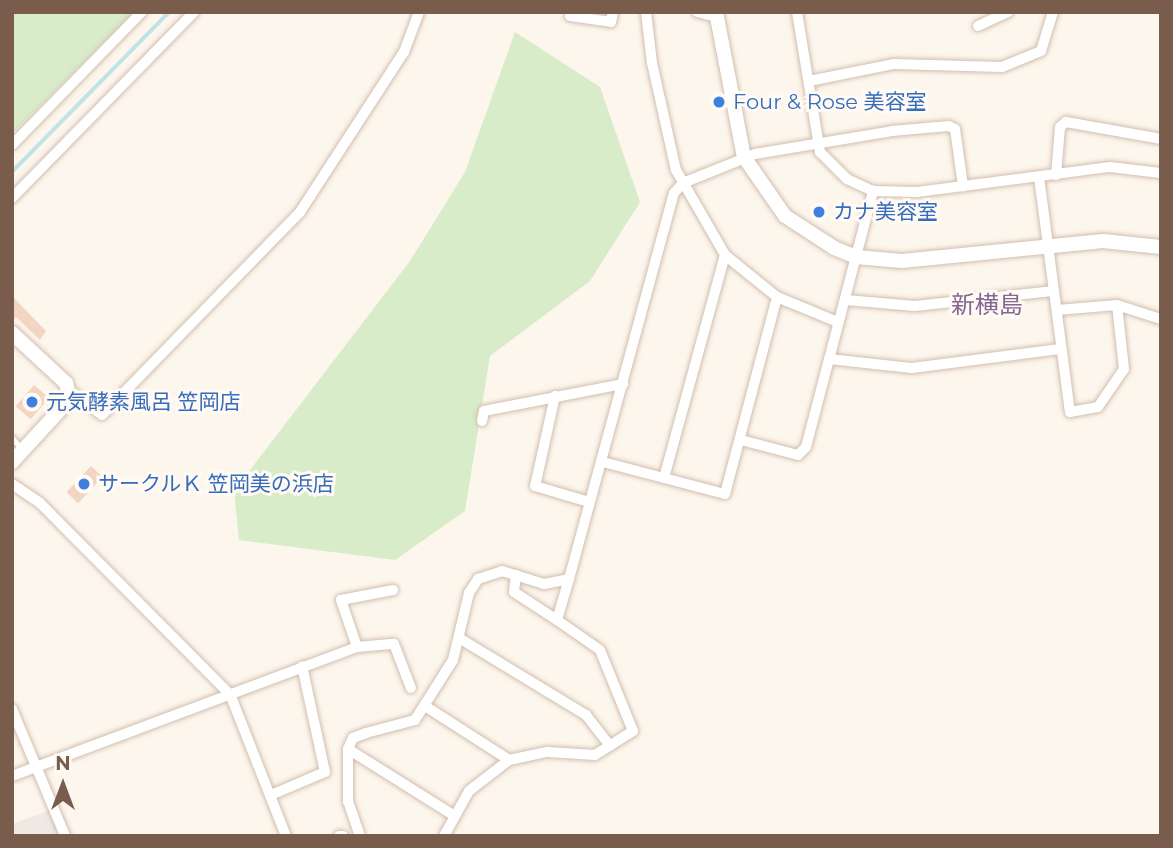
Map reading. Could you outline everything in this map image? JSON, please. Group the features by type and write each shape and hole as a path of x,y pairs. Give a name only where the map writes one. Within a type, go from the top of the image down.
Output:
{"street":[{"path":"12,145 142,12"},
{"path":"12,198 194,12"},
{"path":"12,333 69,390 102,415 300,212 404,52 419,12"},
{"path":"570,16 611,22 613,12"},
{"path":"646,12 652,63 676,170 725,255 777,298 838,321"},
{"path":"697,12 717,14 744,157 785,216 808,234 856,257 902,261 1047,245 1130,241 1161,247"},
{"path":"797,12 820,142 827,162 873,191 908,193 1110,167 1161,173"},
{"path":"978,26 1009,12"},
{"path":"809,81 894,64 1002,67 1041,51 1053,12"},
{"path":"1056,175 1060,127 1066,122 1161,139"},
{"path":"557,620 589,502 603,462 674,193 683,183 744,157 820,142 949,126 955,129 964,186"},
{"path":"1039,177 1070,411 1098,407 1124,369 1117,304"},
{"path":"741,440 798,456 806,447 873,191"},
{"path":"664,478 725,255"},
{"path":"846,300 915,306 1052,291"},
{"path":"603,462 725,494 777,298"},
{"path":"1057,310 1117,304 1161,319"},
{"path":"828,359 912,368 1060,349"},
{"path":"482,421 484,411 622,384"},
{"path":"12,463 65,409 69,390"},
{"path":"555,396 535,486 589,502"},
{"path":"12,484 40,503 230,694 286,836"},
{"path":"360,836 348,802 348,749 353,738 415,720 453,660 469,593 478,579 491,571 544,584 569,579"},
{"path":"444,836 469,791 509,760 548,752 596,755 629,736 634,723 600,650 514,592 516,575"},
{"path":"357,647 341,600 393,590"},
{"path":"459,638 586,715 610,746"},
{"path":"12,776 357,647 394,644 411,688"},
{"path":"271,795 325,772 302,666"},
{"path":"425,706 509,760"},
{"path":"12,709 65,836"},
{"path":"348,749 454,816"}],"lane":[{"path":"12,438 24,450"}],"shaded area":[{"path":"56,808 66,836 12,836 12,824"}],"green space":[{"path":"12,12 134,12 12,134"},
{"path":"515,32 600,87 640,202 590,281 490,356 465,511 395,560 239,540 234,491 410,261 465,172"}],"building":[{"path":"12,296 46,331 40,340 16,317 12,323"},
{"name":"元気酵素風呂 笠岡店","path":"34,385 49,398 31,419 16,406"},
{"name":"サークルＫ 笠岡美の浜店","path":"91,466 103,477 78,503 66,492"}],"waterway":[{"path":"12,172 169,12"}],"place":[{"name":"Four & Rose 美容室","path":"719,102"},
{"name":"カナ美容室","path":"819,212"},
{"name":"元気酵素風呂 笠岡店","path":"32,402"},
{"name":"サークルＫ 笠岡美の浜店","path":"84,484"}],"district":[{"name":"新横島","path":"987,305"}]}
